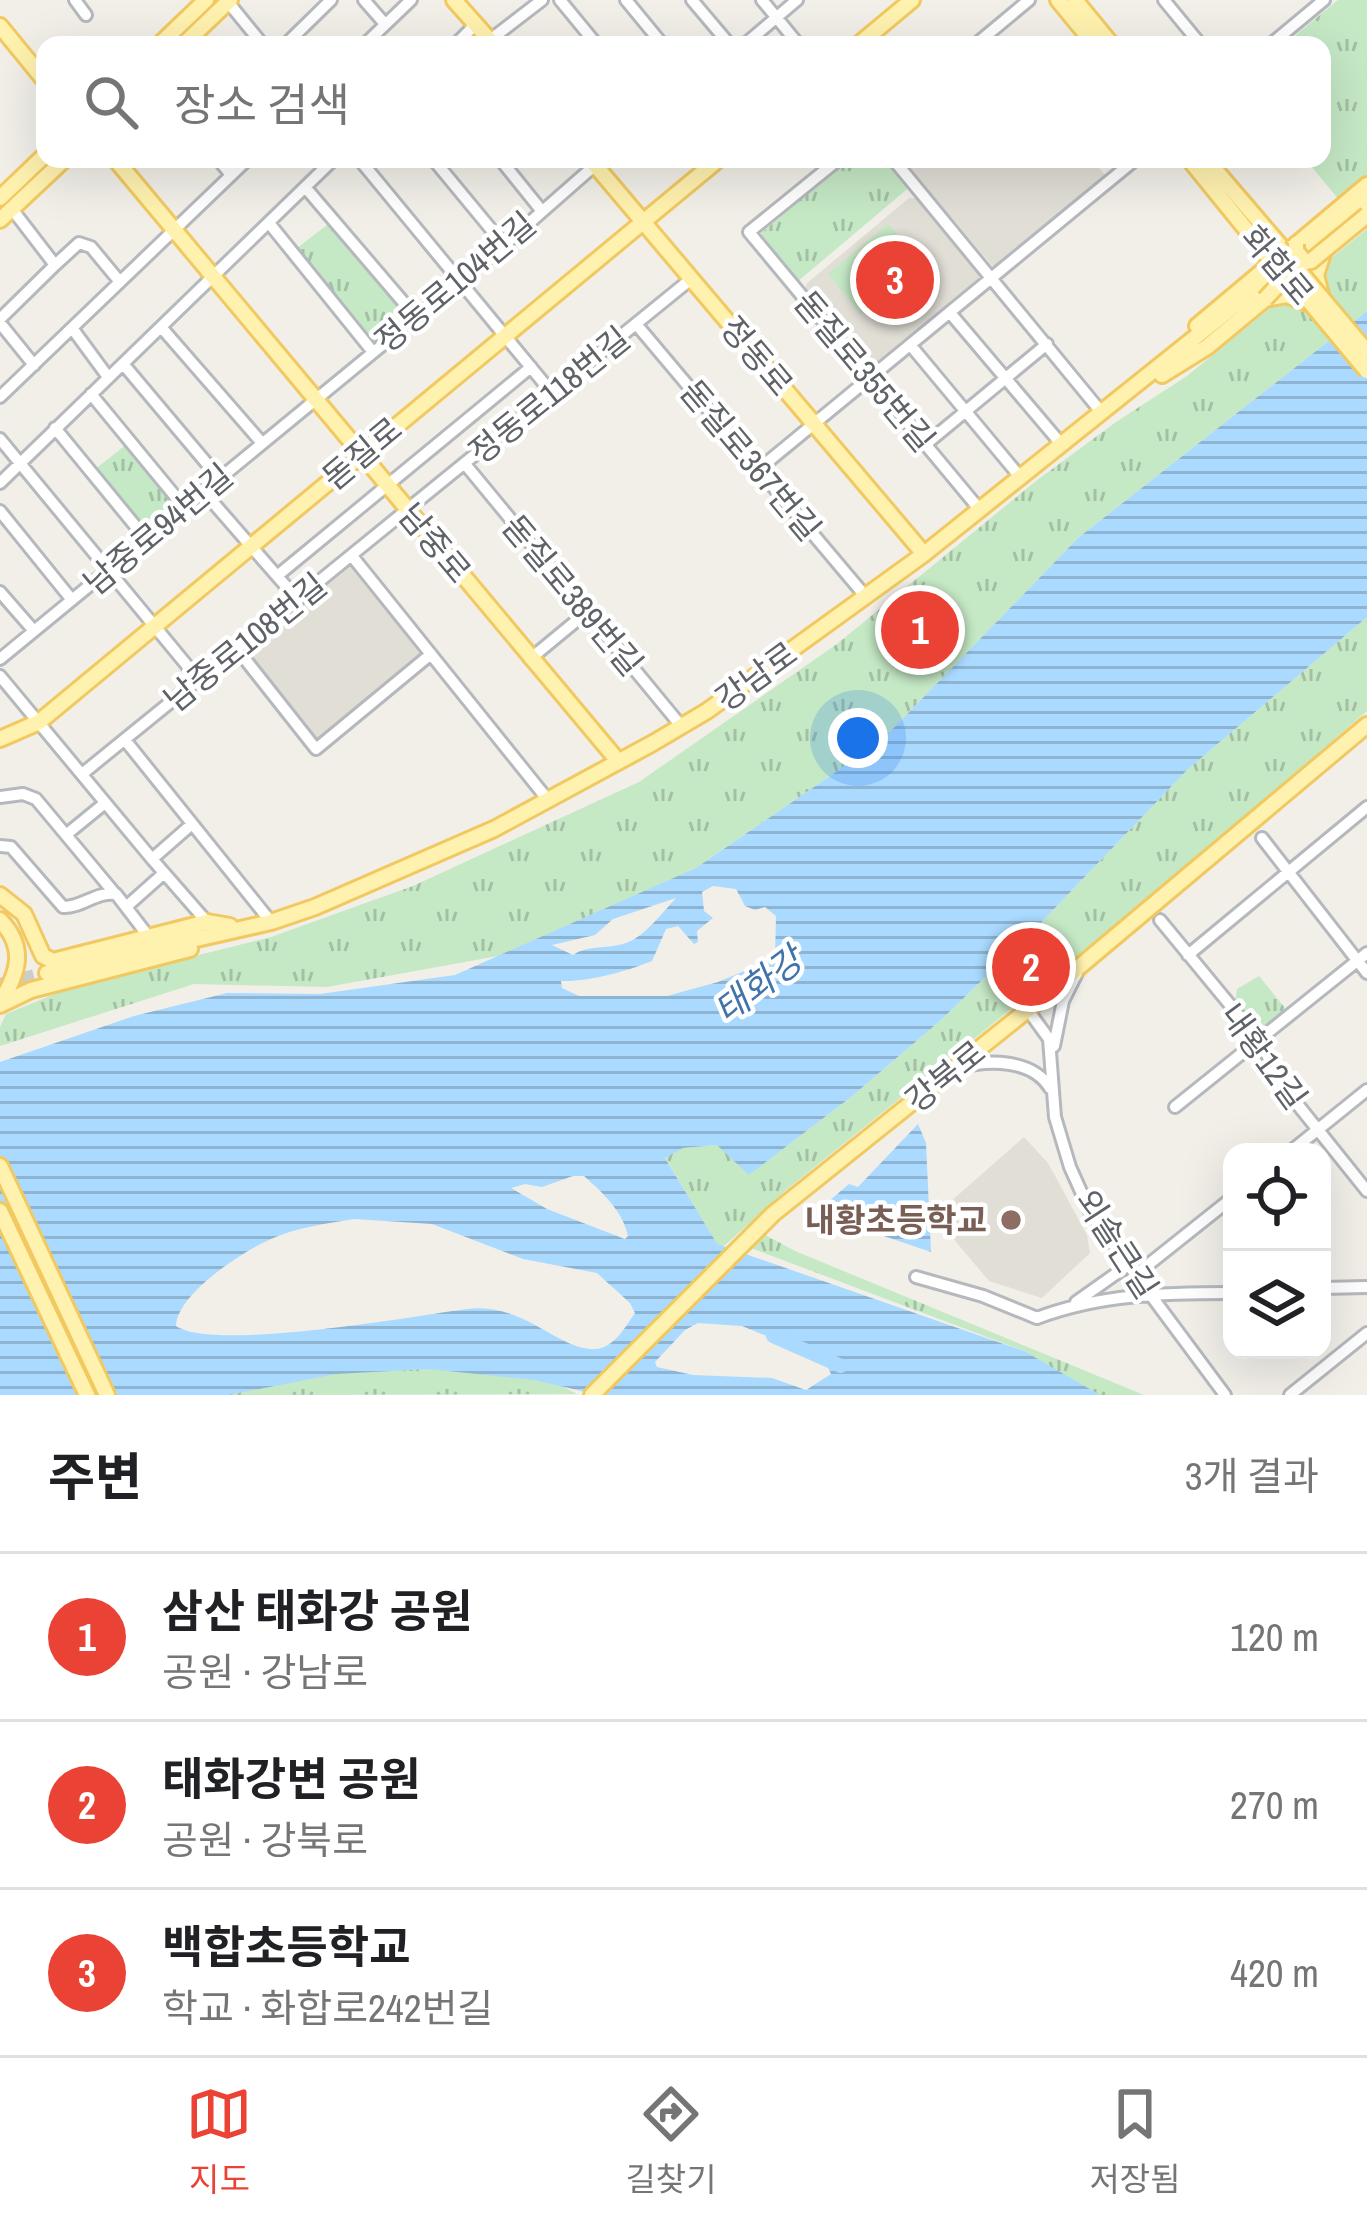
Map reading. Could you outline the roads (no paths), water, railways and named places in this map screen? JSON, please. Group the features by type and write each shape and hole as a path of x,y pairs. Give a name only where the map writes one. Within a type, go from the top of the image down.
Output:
{"main road":[{"path":"168,36 206,0"},
{"path":"454,0 486,36"},
{"path":"869,36 912,0"},
{"path":"1058,0 1088,36"},
{"path":"1075,0 1105,36"},
{"path":"193,36 229,1"},
{"path":"0,26 36,70"},
{"path":"4,209 36,167"},
{"path":"4,209 54,168"},
{"name":"남중로","path":"123,168 618,760"},
{"name":"정동로","path":"601,168 924,554"},
{"name":"돋질로","path":"0,739 39,722 708,168"},
{"name":"화합로","path":"1198,168 1271,256 1367,352"},
{"name":"화합로","path":"1212,168 1271,256"},
{"path":"1134,388 1271,256 1296,244 1367,185"},
{"name":"강남로","path":"47,974 271,922 315,907 494,829 682,727 924,554 1367,200"},
{"path":"1296,244 1296,251 1308,262 1367,215"},
{"path":"1265,299 1294,296 1318,303 1316,275 1324,250"},
{"path":"1134,388 1207,347 1265,299 1281,282 1271,269 1271,256"},
{"name":"화합로","path":"1318,303 1367,370"},
{"name":"강북로","path":"592,1395 751,1233 1028,1010 1367,725"},
{"path":"0,896 24,914 41,953 50,960 207,922 253,926"},
{"path":"0,1001 254,932 315,907"},
{"path":"0,920 16,945 18,967 0,1001"},
{"path":"0,1166 107,1395"},
{"path":"0,1211 87,1395"}],"street":[{"path":"75,0 86,15"},
{"path":"294,36 332,0"},
{"path":"364,0 386,24"},
{"path":"373,36 411,0"},
{"path":"500,36 542,0"},
{"path":"560,0 590,36"},
{"path":"626,0 656,36"},
{"path":"692,0 722,36"},
{"path":"762,0 792,36"},
{"path":"754,36 797,0"},
{"path":"986,36 1029,0"},
{"path":"1164,0 1194,36"},
{"path":"1281,36 1324,0"},
{"path":"229,1 256,36"},
{"path":"464,36 476,25"},
{"path":"225,168 231,176"},
{"path":"0,397 239,168"},
{"path":"0,483 325,168"},
{"path":"367,168 552,393"},
{"path":"441,168 504,244"},
{"path":"507,168 541,210"},
{"name":"정동로104번길","path":"316,398 504,244 588,168"},
{"name":"돋질로355번길","path":"828,168 749,232 980,510"},
{"path":"900,168 1102,413"},
{"path":"759,470 1125,168"},
{"path":"305,187 416,316"},
{"path":"4,209 55,265"},
{"path":"269,223 373,352"},
{"path":"34,364 0,321 55,265 79,243 91,247 120,282"},
{"name":"정동로118번길","path":"408,511 691,279"},
{"path":"951,314 1062,445"},
{"name":"돋질로367번길","path":"636,324 866,597"},
{"path":"161,327 262,443"},
{"path":"72,328 108,377"},
{"path":"926,444 1046,344"},
{"path":"912,347 1021,478"},
{"path":"124,364 219,478"},
{"path":"277,576 531,367"},
{"path":"91,394 184,507"},
{"name":"남중로94번길","path":"0,659 316,398"},
{"path":"55,428 146,538"},
{"path":"0,439 199,680"},
{"name":"돋질로389번길","path":"465,464 682,727"},
{"path":"203,491 298,600"},
{"path":"0,511 72,600"},
{"name":"남중로108번길","path":"82,774 408,511"},
{"path":"352,556 548,800"},
{"path":"0,592 34,631"},
{"path":"530,659 587,612"},
{"path":"237,649 316,749 431,654"},
{"path":"0,676 207,922"},
{"path":"124,740 271,922"},
{"path":"0,797 33,797 149,938"},
{"path":"67,834 105,803"},
{"path":"1188,955 1367,807"},
{"path":"152,859 192,824"},
{"path":"1262,838 1363,957 1367,974"},
{"path":"0,846 11,848 63,907 108,893 116,895"},
{"path":"126,907 163,874"},
{"name":"내황12길","path":"1160,920 1259,1040 1286,1090 1367,1191"},
{"path":"1175,1107 1363,957"},
{"path":"1052,1061 1066,991 1083,964"},
{"name":"외솔큰길","path":"1028,1010 1046,1032 1061,1140 1082,1195 1101,1232 1225,1395"},
{"path":"950,1072 983,1062 1009,1064 1042,1076 1053,1096"},
{"path":"1301,1143 1367,1090"},
{"path":"916,1277 1037,1318 1131,1271 1223,1205"},
{"path":"1331,1288 1367,1287"},
{"path":"1071,1305 1149,1293 1223,1292"},
{"path":"1289,1395 1367,1333"}],"water":[{"name":"태화강","path":"1367,311 1367,617 1187,770 1033,931 941,1020 851,1097 749,1175 717,1145 683,1148 665,1158 717,1244 1024,1351 1100,1395 598,1395 535,1380 429,1369 336,1374 228,1395 0,1395 0,1062 134,1016 227,993 320,994 455,975 696,868 881,741 1078,538","holes":["713,886 736,889 745,906 765,907 776,916 775,958 718,982 667,996 579,996 562,988 561,981 608,975 652,961 666,929 678,926 694,944 698,942 697,931 713,918 704,911 702,892","676,898 630,941 573,955 552,945 595,935 613,919","584,1176 617,1210 628,1236 625,1239 547,1209 511,1188 542,1187","354,1219 432,1224 523,1259 597,1273 635,1313 614,1340 596,1349 582,1348 506,1312 487,1309 271,1334 197,1333 176,1326 187,1301 229,1263 301,1229","698,1323 742,1326 784,1343 798,1342 820,1351 831,1374 806,1390 772,1378 693,1375 657,1367 655,1362"]},
{"path":"918,1124 926,1143 931,1252 822,1215 821,1208 849,1184 858,1187"}],"waterway":[{"path":"773,1336 841,1366"}],"tunnel":[{"path":"0,985 47,973"}],"place":[{"name":"백합초등학교","path":"895,280"},
{"name":"삼산 태화강 공원","path":"920,630"},
{"name":"태화강변 공원","path":"1031,967"},
{"name":"내황초등학교","path":"1011,1220"}]}
